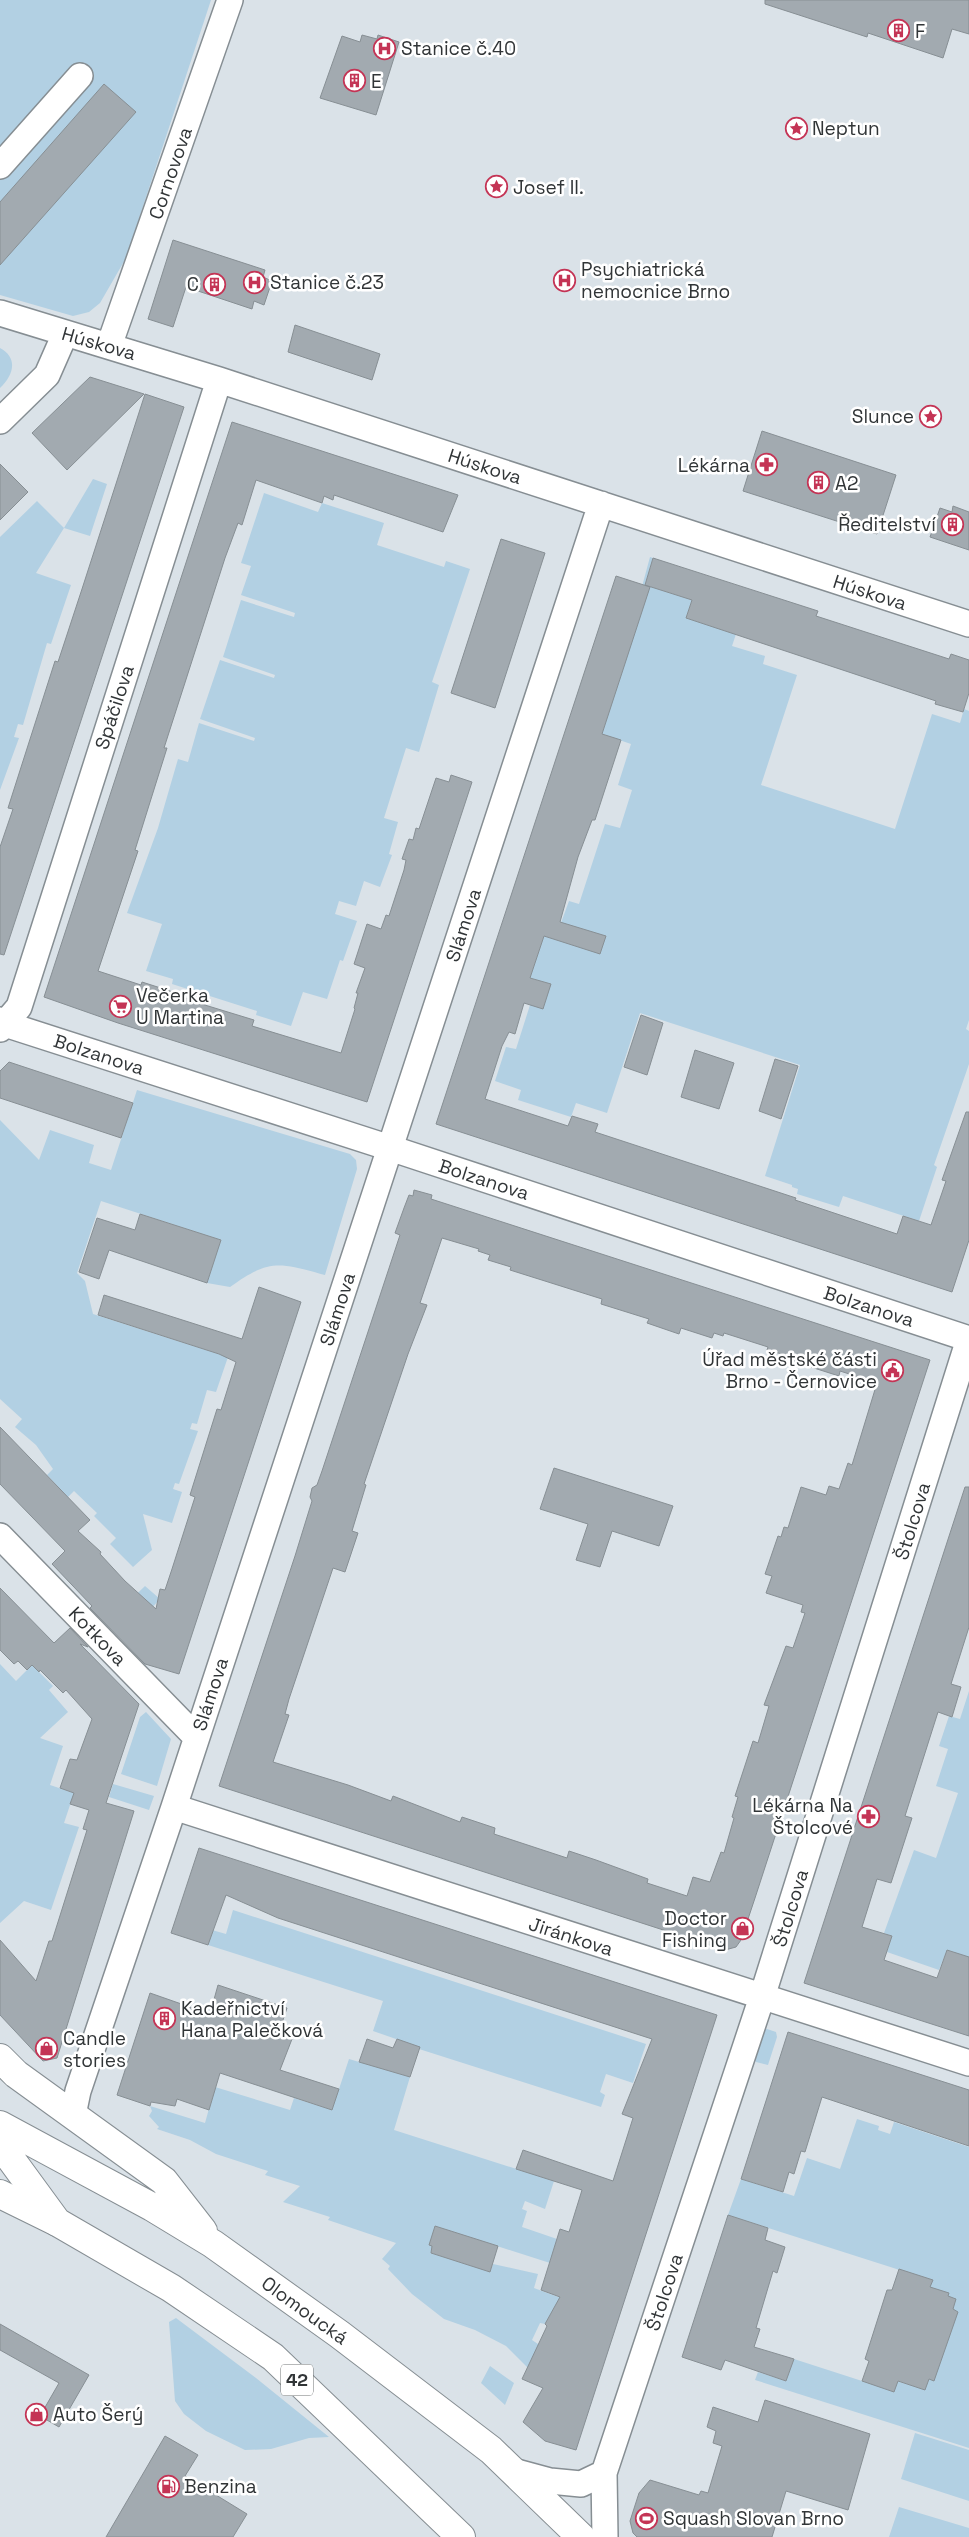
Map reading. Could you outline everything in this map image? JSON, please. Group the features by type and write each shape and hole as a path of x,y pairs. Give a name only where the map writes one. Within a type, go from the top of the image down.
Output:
{"main road":[{"path":"0,2058 16,2074 164,2181 213,2244"},
{"name":"Olomoucká","path":"0,2125 152,2207 213,2244 339,2334 491,2450 581,2537"},
{"path":"0,2144 57,2222"},
{"name":"42","path":"0,2194 57,2222 171,2288 272,2357 461,2537"}],"street":[{"name":"Cornovova","path":"109,346 230,0"},
{"path":"0,166 80,76"},
{"name":"Húskova","path":"0,313 219,380 969,624"},
{"path":"0,421 47,375 65,334"},
{"name":"Spáčilova","path":"2,1024 19,1007 219,380"},
{"name":"Slámova","path":"73,2115 78,2091 174,1807 601,504"},
{"name":"Bolzanova","path":"2,1024 390,1148 969,1339"},
{"name":"Štolcova","path":"605,2537 604,2474 762,1998 969,1339"},
{"name":"Kotkova","path":"0,1536 196,1737"},
{"name":"Jiránkova","path":"174,1807 762,1998 969,2063"},
{"path":"513,2471 550,2481 581,2484 604,2474"}],"shaded area":[{"path":"0,0 211,0 126,258 100,303 89,312 73,316 0,295"},
{"path":"0,348 10,357 12,367 11,373 0,388"},
{"path":"93,479 107,484 90,536 64,528"},
{"path":"264,493 318,512 322,503 384,523 377,545 444,567 446,561 470,569 432,682 439,685 419,752 406,748 384,818 398,822 389,854 392,855 380,887 364,881 356,906 339,901 335,914 357,921 343,961 340,960 327,999 303,992 291,1026 256,1015 257,1011 172,984 173,979 146,971 162,924 127,913 158,828 178,759 188,762 199,723 254,741 255,738 200,719 220,660 274,678 275,675 223,657 241,600 294,617 295,613 241,595 251,566 241,563"},
{"path":"37,501 64,528 36,573 71,585 51,644 47,643 23,725 18,724 14,737 19,738 0,790 0,537"},
{"path":"650,557 653,558 645,585 692,600 686,618 736,634 732,646 765,656 763,664 797,675 761,785 895,829 932,714 960,723 964,709 969,711 969,1020 966,1029 969,1031 969,1064 934,1165 937,1167 919,1221 843,1196 839,1207 797,1194 798,1189 792,1187 792,1185 765,1176 800,1065 640,1013 607,1113 576,1103 571,1117 518,1100 521,1090 495,1081 506,1047 516,1049 530,1005 551,984 530,978 544,936 555,939 569,901 579,904 605,824 620,828 632,790 618,785 631,744 602,734"},
{"path":"137,1090 350,1154 356,1160 357,1169 325,1275 286,1266 266,1267 255,1271 230,1287 207,1283 221,1240 101,1201 77,1273 85,1281 93,1314 228,1357 216,1392 207,1390 197,1424 192,1423 190,1429 198,1431 179,1484 175,1483 173,1489 182,1492 172,1523 143,1514 152,1550 133,1567 110,1544 116,1538 94,1516 97,1513 74,1491 68,1497 47,1475 53,1469 36,1445 15,1427 22,1419 0,1399 0,1120 39,1160 50,1130 94,1145 89,1163 111,1170"},
{"path":"145,1586 160,1599 138,1623 108,1622"},
{"path":"0,1664 16,1681 32,1665 53,1686 49,1690 68,1712 40,1738 63,1746 50,1785 74,1793 64,1823 79,1827 51,1910 24,1901 0,1923"},
{"path":"969,1691 969,1979 954,1952 947,1950 939,1970 887,1952 892,1936 884,1933 914,1850 936,1858 958,1793 936,1786 948,1749 939,1746 949,1716 960,1719"},
{"path":"146,1712 171,1739 157,1786 121,1774 140,1717"},
{"path":"113,1784 154,1796 149,1810 109,1797"},
{"path":"233,1910 646,2044 633,2083 606,2074 600,2092 605,2095 601,2107 419,2049 419,2047 373,2031 383,2001 208,1945 212,1930 226,1934"},
{"path":"764,2028 776,2032 777,2037 768,2065 756,2062 754,2058"},
{"path":"349,2059 410,2077 394,2130 554,2181 545,2209 525,2201 522,2209 527,2211 522,2227 557,2239 550,2263 435,2226 429,2245 432,2246 431,2253 490,2272 493,2264 538,2274 534,2288 561,2298 545,2324 540,2323 532,2340 547,2350 530,2370 506,2346 475,2330 444,2319 412,2294 388,2269 390,2266 382,2259 396,2243 328,2220 330,2217 283,2202 300,2186 265,2175 268,2171 216,2154 190,2140 157,2129 159,2127 149,2116 152,2111 150,2106 205,2123 215,2087 290,2110 294,2098 332,2110"},
{"path":"857,2119 879,2126 878,2130 890,2134 894,2122 969,2147 969,2448 755,2380 758,2372 786,2381 794,2359 893,2391 896,2381 924,2389 927,2379 933,2380 953,2309 929,2287 931,2280 728,2215 741,2179 794,2196 807,2158 840,2169"},
{"path":"176,2318 256,2378 329,2437 309,2438 271,2449 245,2450 206,2431 184,2414 175,2401 169,2322"},
{"path":"490,2366 514,2383 505,2405 481,2383"},
{"path":"915,2433 969,2450 969,2501 901,2479"},
{"path":"899,2507 969,2528 969,2537 889,2537"}],"building":[{"name":"F","path":"765,0 969,0 969,34 952,29 943,58 868,33 867,37 765,4"},
{"name":"E","path":"362,35 377,39 378,35 399,42 376,115 320,98 342,36 360,42"},
{"path":"104,84 136,112 0,265 0,202"},
{"name":"C","path":"173,240 265,270 263,277 272,281 264,305 254,301 252,309 186,287 173,327 148,319"},
{"path":"295,325 380,354 372,380 288,352"},
{"path":"90,377 144,394 67,470 32,433"},
{"path":"145,394 184,407 4,955 0,954 0,847 13,809 8,808 55,661 58,662"},
{"path":"232,422 458,495 443,532 334,495 333,500 324,496 322,503 256,480 242,525 238,523 225,558 164,748 167,748 135,850 138,851 98,971 141,985 142,982 170,991 195,1002 254,1020 252,1026 341,1053 355,1009 358,993 356,993 365,968 354,964 367,924 381,929 386,915 389,916 404,870 406,860 402,859 409,839 413,840 416,828 419,829 436,778 449,782 451,775 472,782 367,1102 118,1023 44,997"},
{"name":"A2","path":"762,431 896,475 877,534 743,491"},
{"path":"0,464 28,492 0,520"},
{"name":"Ředitelství","path":"953,506 969,512 969,550 930,537 940,508 952,512"},
{"path":"501,539 545,553 495,708 451,693"},
{"path":"653,558 818,611 816,616 949,659 951,654 969,660 969,693 963,712 935,704 936,701 686,618 692,600 645,585"},
{"path":"616,576 650,587 602,734 621,740 595,820 592,820 578,857 560,922 606,936 600,954 544,936 530,978 551,984 543,1009 524,1003 515,1034 509,1032 502,1046 485,1099 568,1126 572,1116 598,1124 595,1132 796,1198 795,1200 897,1234 903,1216 931,1225 946,1181 942,1180 966,1112 969,1112 969,1240 952,1292 436,1124"},
{"path":"641,1015 663,1023 647,1075 624,1067"},
{"path":"695,1050 734,1063 719,1109 681,1097"},
{"path":"775,1059 798,1066 781,1119 759,1111"},
{"path":"9,1062 133,1103 121,1138 0,1098 0,1071"},
{"path":"414,1190 432,1195 431,1199 930,1360 755,1898 741,1940 736,1947 725,1950 219,1786 295,1556 312,1501 310,1497 312,1488 317,1485 322,1471 400,1235 395,1233 409,1195 413,1196","holes":["442,1238 479,1249 478,1251 490,1255 488,1260 511,1267 510,1270 602,1299 601,1304 649,1319 647,1323 679,1334 681,1328 712,1338 714,1333 723,1336 724,1333 768,1347 767,1350 793,1357 792,1361 839,1376 840,1371 877,1383 852,1465 848,1463 839,1489 829,1486 826,1495 801,1487 788,1528 784,1527 781,1537 778,1536 765,1574 772,1576 766,1593 803,1605 801,1612 805,1613 793,1648 786,1646 764,1705 769,1706 758,1743 753,1741 735,1796 738,1797 732,1817 734,1818 724,1853 721,1852 710,1882 693,1877 687,1896 647,1883 648,1879 569,1851 567,1858 494,1834 495,1828 462,1817 460,1822 393,1796 391,1801 348,1785 273,1762 289,1715 285,1714 289,1699 333,1568 345,1572 358,1533 352,1531 366,1485 364,1484 408,1354 427,1305 420,1303"]},
{"path":"140,1214 221,1240 207,1283 109,1250 99,1279 79,1272 97,1218 135,1230"},
{"path":"259,1287 301,1302 179,1674 145,1664 90,1608 92,1606 52,1564 65,1551 0,1484 0,1427 90,1520 78,1531 101,1552 100,1554 125,1581 156,1609 160,1589 165,1590 195,1497 190,1495 217,1409 221,1410 236,1362 219,1354 98,1315 104,1295 242,1339"},
{"path":"554,1468 673,1506 659,1546 612,1531 600,1567 576,1560 588,1524 540,1509"},
{"path":"965,1487 969,1487 969,1627 951,1684 961,1687 952,1717 938,1712 905,1816 912,1818 891,1883 877,1879 862,1927 892,1936 884,1960 937,1978 947,1950 969,1957 969,2036 804,1983"},
{"path":"0,1588 54,1643 70,1628 88,1647 80,1644 139,1704 106,1803 134,1811 57,2058 43,2061 0,2015 0,1940 36,1981 49,1941 52,1941 87,1830 83,1829 89,1810 70,1804 74,1793 60,1788 70,1759 77,1760 92,1719 66,1690 63,1693 40,1670 39,1672 32,1665 27,1670 18,1661 14,1664 0,1650"},
{"path":"199,1848 717,2015 576,2450 545,2441 523,2422 543,2388 522,2379 547,2326 545,2324 560,2297 541,2290 560,2229 569,2232 582,2190 516,2169 523,2150 613,2181 633,2118 622,2114 652,2039 278,1918 226,1895 208,1945 171,1933"},
{"path":"218,1985 287,2008 278,2035 292,2039 280,2070 339,2089 332,2110 220,2073 209,2110 177,2099 175,2106 151,2102 150,2106 117,2095 150,1993 210,2014"},
{"path":"788,2032 969,2090 969,2146 822,2097 805,2152 801,2151 794,2174 789,2172 783,2192 741,2179"},
{"path":"367,2039 393,2048 397,2039 420,2047 410,2077 359,2062"},
{"path":"728,2215 768,2228 765,2240 785,2247 777,2273 773,2271 756,2328 760,2329 754,2347 794,2359 786,2381 725,2360 721,2370 682,2357"},
{"path":"435,2226 498,2246 490,2272 431,2253 432,2246 429,2245"},
{"path":"899,2269 933,2280 930,2287 949,2293 948,2296 956,2299 953,2309 958,2312 934,2381 929,2379 925,2390 898,2381 894,2392 862,2381 869,2361 865,2359 887,2290 892,2290"},
{"path":"0,2324 89,2375 59,2427 40,2416 59,2383 0,2350"},
{"path":"765,2400 870,2434 848,2510 786,2491 772,2537 637,2537 633,2533 630,2521 639,2493 650,2480 699,2495 701,2491 708,2493 722,2446 713,2443 716,2431 707,2427 713,2407 758,2422"},
{"name":"Benzina","path":"165,2436 198,2455 185,2476 247,2514 233,2537 106,2537"}],"place":[{"name":"F","path":"899,31"},
{"name":"Stanice č.40","path":"385,48"},
{"name":"E","path":"355,81"},
{"name":"Neptun","path":"796,128"},
{"name":"Josef II.","path":"497,187"},
{"name":"Psychiatrická nemocnice Brno","path":"565,280"},
{"name":"Stanice č.23","path":"254,282"},
{"name":"C","path":"215,284"},
{"name":"Slunce","path":"930,416"},
{"name":"Lékárna","path":"766,465"},
{"name":"A2","path":"819,483"},
{"name":"Ředitelství","path":"952,524"},
{"name":"Večerka U Martina","path":"120,1006"},
{"name":"Úřad městské části Brno - Černovice","path":"893,1370"},
{"name":"Lékárna Na Štolcové","path":"869,1816"},
{"name":"Doctor Fishing","path":"743,1929"},
{"name":"Kadeřnictví Hana Palečková","path":"165,2019"},
{"name":"Candle stories","path":"47,2049"},
{"name":"Auto Šerý","path":"37,2414"},
{"name":"Benzina","path":"168,2486"},
{"name":"Squash Slovan Brno","path":"647,2518"}]}
